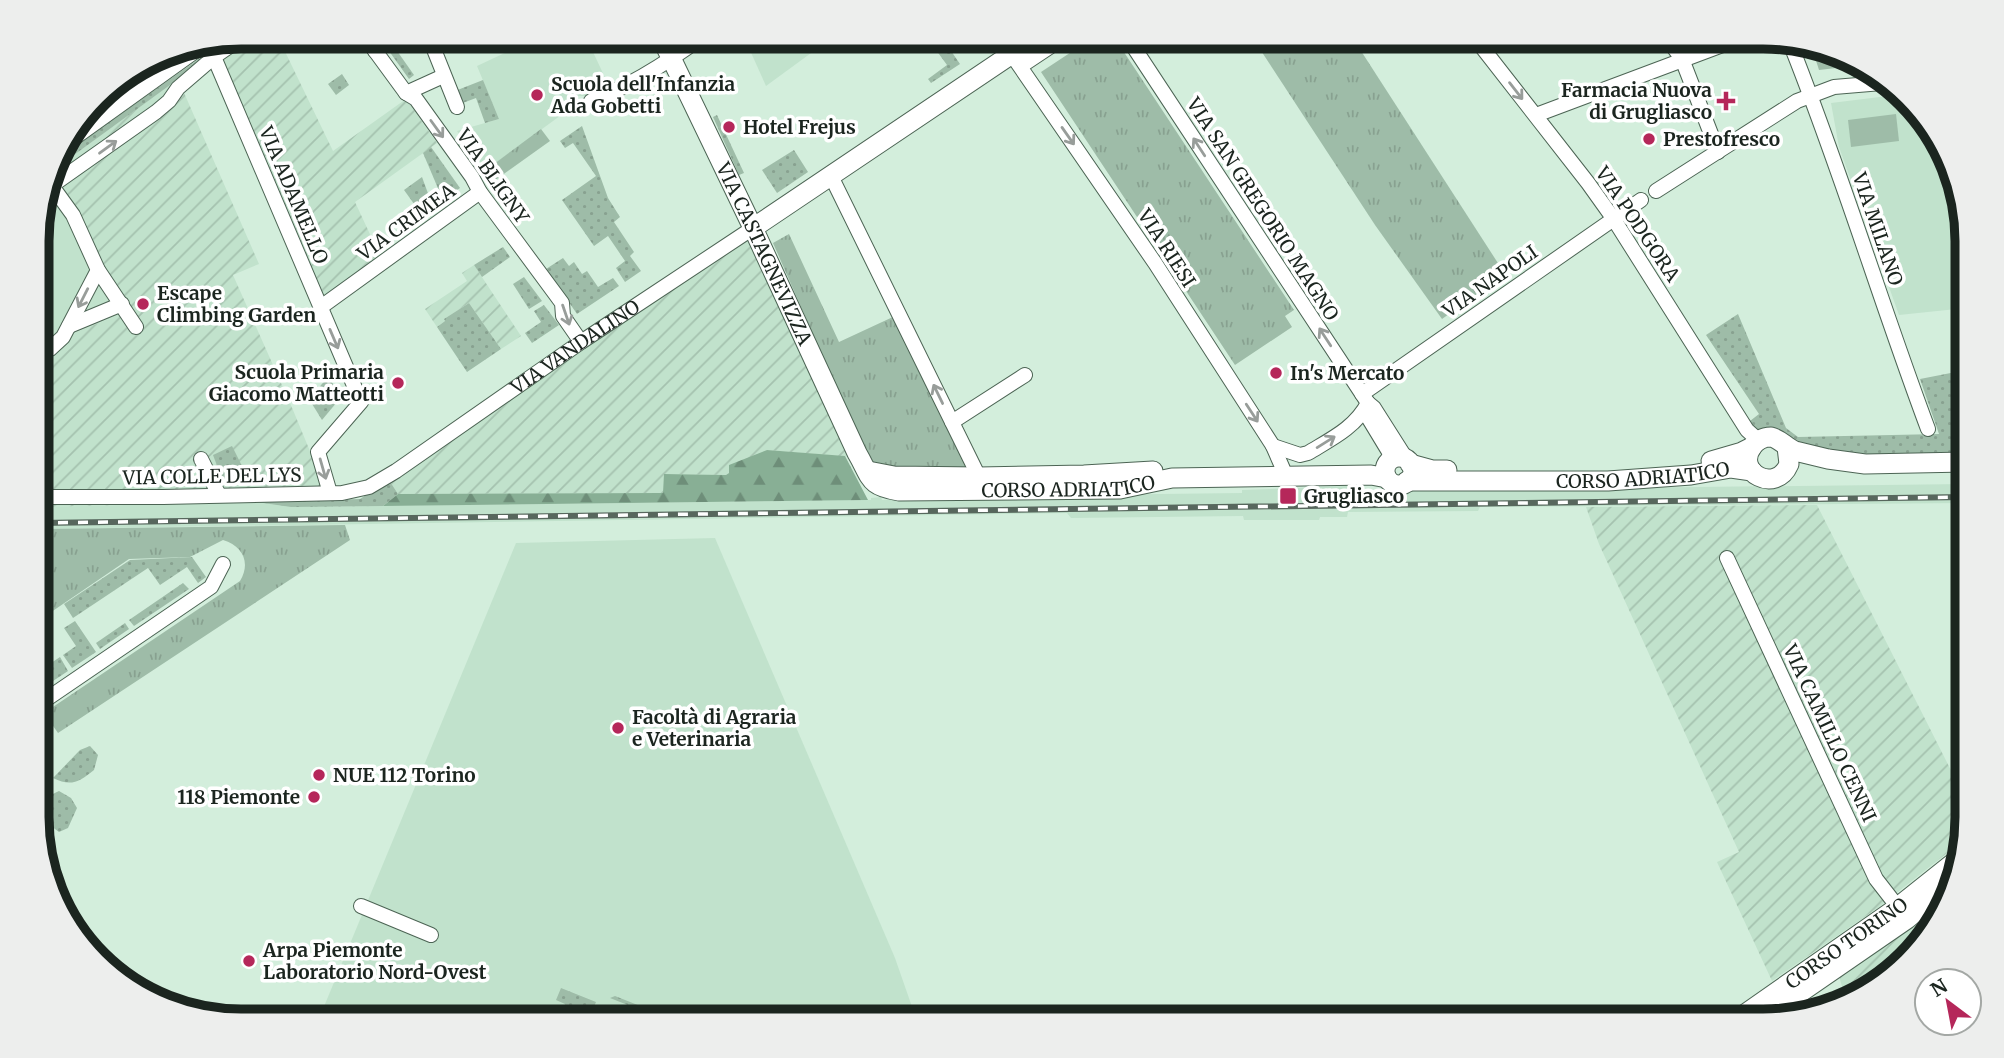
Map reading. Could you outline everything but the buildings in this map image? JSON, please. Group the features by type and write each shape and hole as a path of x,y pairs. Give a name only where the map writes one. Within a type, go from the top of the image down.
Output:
{"main road":[{"path":"87,126 202,53"}],"street":[{"path":"434,49 457,107"},
{"name":"VIA CASTAGNEVIZZA","path":"667,49 868,471"},
{"path":"591,101 612,93 672,60 686,49"},
{"name":"VIA VANDALINO","path":"1015,59 1025,49"},
{"name":"VIA VANDALINO","path":"382,480 581,342 770,216 833,181 1015,59 1035,49"},
{"name":"VIA SAN GREGORIO MAGNO","path":"1134,49 1365,399 1374,408 1398,467"},
{"name":"VIA PODGORA","path":"1483,49 1613,218 1755,444"},
{"path":"1675,49 1682,59 1718,152"},
{"path":"1536,116 1710,49"},
{"name":"VIA BLIGNY","path":"375,51 406,93 416,99 562,303 563,316 581,342"},
{"name":"VIA MILANO","path":"1794,52 1928,429"},
{"path":"59,181 169,101 205,53"},
{"name":"VIA ADAMELLO","path":"207,53 361,402 318,452 330,493"},
{"name":"VIA RIESI","path":"1015,59 1155,263 1273,446 1283,469"},
{"path":"406,93 439,78"},
{"path":"1656,191 1797,101 1834,87 1873,84"},
{"name":"CORSO ADRIATICO","path":"833,181 979,477"},
{"name":"VIA CRIMEA","path":"321,307 480,192"},
{"path":"55,194 73,215 98,270 136,327"},
{"name":"VIA NAPOLI","path":"1273,446 1300,455 1308,453 1352,425 1365,399 1641,200"},
{"path":"49,348 59,342 98,270"},
{"path":"69,326 122,304"},
{"path":"952,422 1026,375"},
{"path":"1755,444 1772,438 1787,447 1828,458 1866,464 1955,462"},
{"name":"CORSO ADRIATICO","path":"868,471 875,485 899,491 1120,489 1172,478 1371,475 1398,467 1432,470 1653,467 1712,460 1742,452 1755,444"},
{"name":"CORSO ADRIATICO","path":"1752,471 1747,459 1755,444"},
{"path":"1787,447 1790,458 1787,469"},
{"path":"201,459 219,495"},
{"name":"CORSO ADRIATICO","path":"868,471 894,476 979,477 1139,473 1165,469 1379,466 1608,481 1691,475 1731,467 1752,471 1760,477 1771,479 1800,465 1872,475 1955,475"},
{"name":"VIA COLLE DEL LYS","path":"49,497 330,493 354,491 382,480"},
{"name":"VIA CAMILLO CENNI","path":"1727,558 1876,879 1902,913"},
{"path":"49,697 211,587 223,564"},
{"name":"CORSO TORINO","path":"1775,1009 1902,913 1947,869"},
{"name":"CORSO TORINO","path":"1754,1009 1941,888"},
{"path":"361,906 431,935"}],"shaded area":[{"path":"228,49 284,49 333,151 406,99 437,143 355,202 382,260 322,303 214,53"},
{"path":"513,49 592,49 608,84 590,96 573,96 568,110 486,170 457,131 499,119 477,66"},
{"path":"749,49 817,49 766,86"},
{"path":"178,79 259,264 233,275 333,507 291,507 256,502 49,507 49,344 131,310 98,258 72,201 58,184 68,159"},
{"path":"1889,96 1915,124 1929,145 1948,191 1953,216 1955,309 1899,315 1839,147 1831,103"},
{"path":"58,184 72,201 131,310 50,344 49,228"},
{"path":"752,231 852,457 767,450 726,475 664,474 664,493 398,494 389,480"},
{"path":"474,265 521,336 501,349 469,303 444,319 437,327 425,309 467,281 462,273"},
{"path":"1955,484 1955,503 1480,507 1478,511 1348,512 1347,517 1320,517 1319,520 1244,520 1243,516 1071,518 1067,513 49,529 49,507 256,502 291,507 871,500 881,497 882,500 1242,493 1242,490 1349,486 1350,491"},
{"path":"1817,505 1955,778 1955,830 1952,849 1879,907 1772,981 1717,862 1739,852 1599,544 1586,507"},
{"name":"Facoltà di Agraria e Veterinaria","path":"715,538 895,958 913,1009 323,1009 516,543"},
{"path":"1931,909 1907,944 1870,977 1843,991 1839,976"}],"green space":[{"path":"396,49 414,75 409,79 389,51"},
{"path":"950,49 960,64 931,83 928,79 947,65 936,50"},
{"path":"1076,49 1122,49 1294,310 1285,316 1292,327 1235,365 1041,72"},
{"path":"1260,49 1360,49 1505,274 1442,319 1375,225"},
{"path":"216,51 68,159 74,146 208,52"},
{"path":"1815,56 1844,67 1819,70"},
{"path":"342,74 349,85 336,95 328,84"},
{"path":"483,80 499,119 485,123 476,98 460,104 455,91"},
{"path":"1896,114 1899,141 1851,147 1848,120"},
{"path":"717,115 744,173 739,175 713,117"},
{"path":"582,126 608,198 620,217 614,222 634,252 630,256 641,271 625,282 616,268 625,261 608,236 594,246 562,200 596,176 573,143 565,148 560,141"},
{"path":"541,129 550,141 494,181 486,170"},
{"path":"431,147 460,188 443,200 423,153"},
{"path":"794,150 808,172 777,193 762,170"},
{"path":"422,177 433,207 422,215 404,190"},
{"path":"789,234 839,342 895,316 972,471 877,466 864,451 773,243"},
{"path":"503,247 510,257 482,277 474,265"},
{"path":"563,258 569,266 574,262 582,274 587,271 598,287 613,278 619,286 577,314 546,269"},
{"path":"524,277 542,301 529,309 513,284"},
{"path":"469,303 501,349 467,372 437,327 444,319"},
{"path":"544,305 559,325 532,343 525,333 541,322 534,311"},
{"path":"1738,314 1786,428 1798,437 1939,434 1920,379 1955,372 1955,456 1860,460 1758,431 1750,421 1759,414 1706,335"},
{"path":"328,377 342,396 322,420 309,399"},
{"path":"232,446 249,480 222,479 213,455"},
{"path":"767,450 845,456 868,500 383,506 398,494 663,493 664,474 726,475 729,473 729,465"},
{"path":"389,480 398,494 383,506 291,507 256,502 360,499"},
{"path":"345,525 350,540 58,733 49,720 49,710 240,581 245,562 236,546 223,540 190,557 129,559 49,614 49,529"},
{"path":"192,557 206,577 198,583 187,567 160,585 148,568 73,618 64,604 130,560"},
{"path":"183,583 189,589 134,626 129,620"},
{"path":"75,621 96,652 72,668 63,655 76,646 64,628"},
{"path":"125,623 129,629 100,649 96,643"},
{"path":"60,657 68,671 49,684 49,664"},
{"path":"90,746 98,755 94,770 84,778 70,783 53,778 80,750"},
{"path":"59,791 71,798 77,808 68,828 59,832 50,825 49,796"},
{"path":"561,988 596,1002 593,1009 563,1009 565,1004 556,1000"},
{"path":"615,996 648,1009 638,1009 610,998"}],"railway":[{"path":"49,523 1955,497"}],"place":[{"name":"Scuola dell'Infanzia Ada Gobetti","path":"537,95"},
{"name":"Farmacia Nuova di Grugliasco","path":"1726,101"},
{"name":"Hotel Frejus","path":"729,127"},
{"name":"Prestofresco","path":"1649,139"},
{"name":"Escape Climbing Garden","path":"143,304"},
{"name":"In's Mercato","path":"1276,373"},
{"name":"Scuola Primaria Giacomo Matteotti","path":"398,383"},
{"name":"Grugliasco","path":"1288,496"},
{"name":"Facoltà di Agraria e Veterinaria","path":"618,728"},
{"name":"NUE 112 Torino","path":"319,775"},
{"name":"118 Piemonte","path":"314,797"},
{"name":"Arpa Piemonte Laboratorio Nord-Ovest","path":"249,961"}]}
